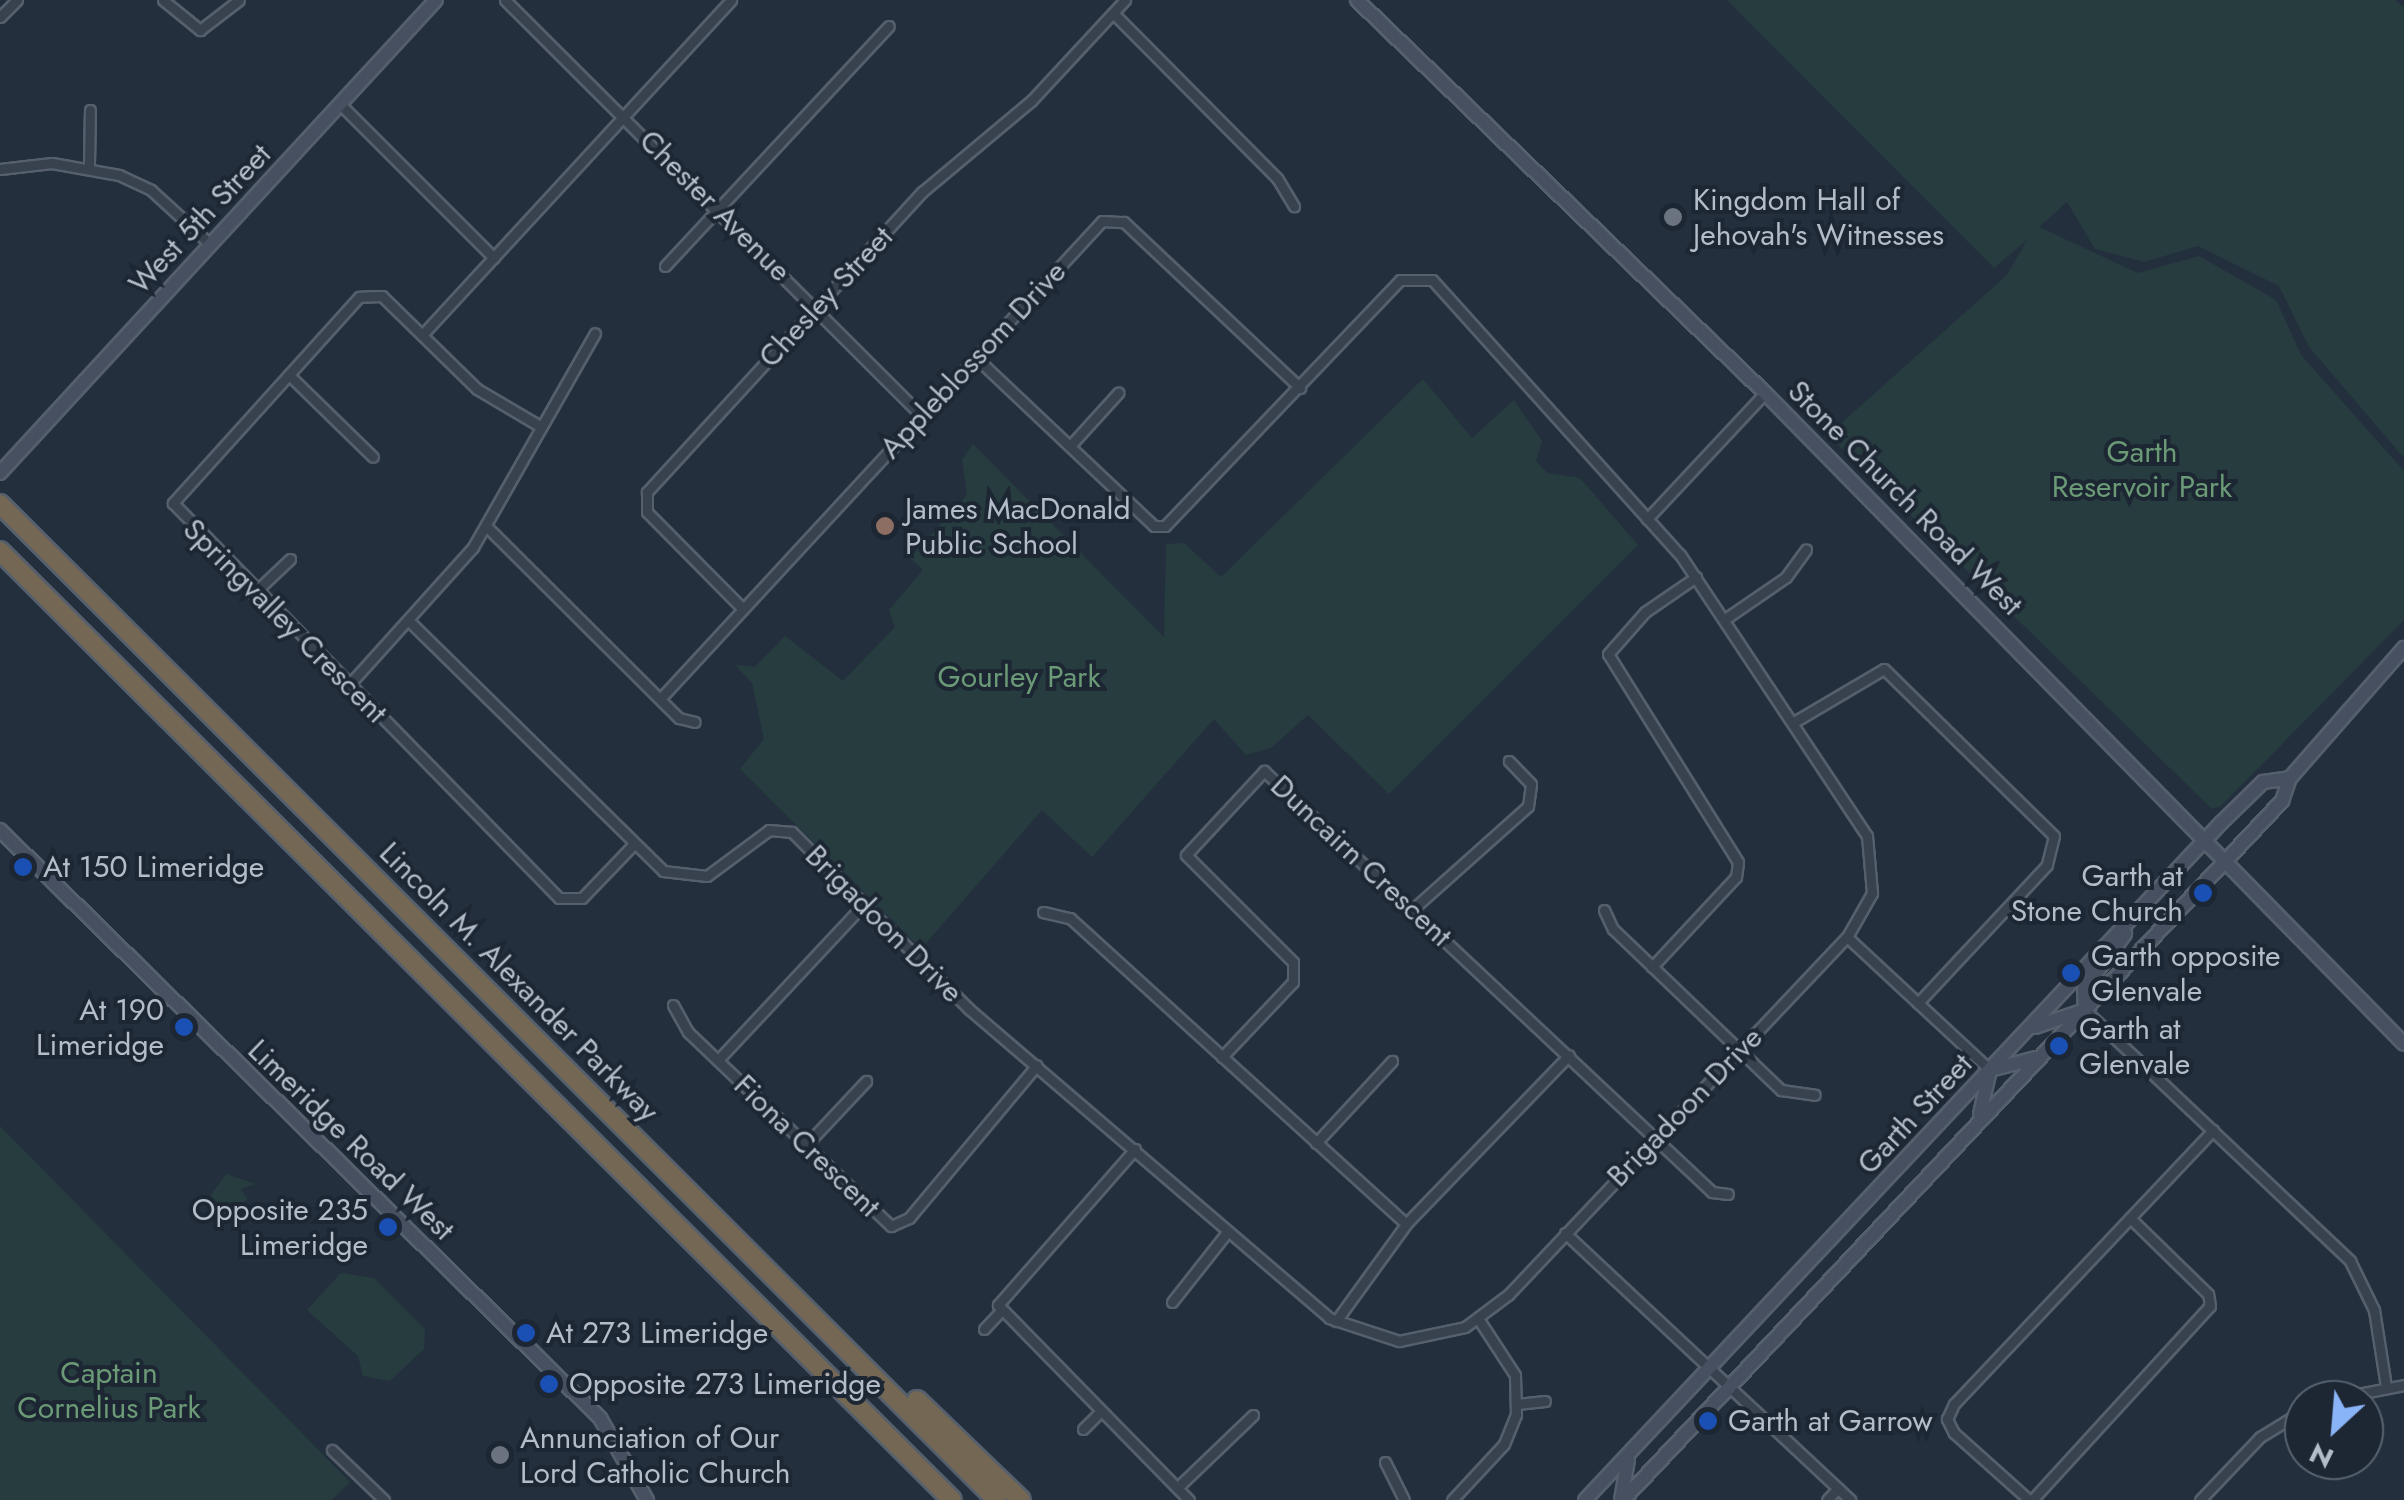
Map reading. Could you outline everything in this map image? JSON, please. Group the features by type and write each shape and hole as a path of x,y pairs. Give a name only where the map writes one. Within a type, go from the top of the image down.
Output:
{"highway":[{"name":"Lincoln M. Alexander Parkway","path":"0,504 855,1352 997,1500"},
{"name":"Lincoln M. Alexander Parkway","path":"0,551 952,1500"},
{"path":"855,1352 1021,1500"},
{"path":"896,1444 934,1500"}],"main road":[{"name":"West 5th Street","path":"0,473 436,0"},
{"name":"Stone Church Road West","path":"1357,0 1765,393 2207,837 2404,1044"},
{"name":"Garth Street","path":"1622,1500 2282,801 2290,778 2404,648"},
{"name":"Garth Street","path":"1584,1500 2207,837 2263,782 2290,778"},
{"name":"Limeridge Road West","path":"0,830 600,1418 646,1500"},
{"path":"2017,1041 2062,1013 2085,1010 2084,989 2154,894"},
{"path":"1977,1122 1990,1070 2042,1055"},
{"path":"1622,1500 1618,1480 1633,1449"}],"street":[{"path":"0,18 17,0"},
{"path":"162,0 200,30 240,0"},
{"name":"Chester Avenue","path":"505,0 718,208 922,416"},
{"path":"422,335 731,0"},
{"name":"Chesley Street","path":"744,609 644,500 816,306 1125,0"},
{"path":"1113,13 1294,206"},
{"path":"665,266 888,26"},
{"path":"340,105 494,258"},
{"path":"89,165 90,110"},
{"path":"0,169 89,165 151,190 210,244"},
{"name":"Appleblossom Drive","path":"660,699 975,357 1112,219 1300,388"},
{"name":"Brigadoon Drive","path":"408,620 663,871 700,877 784,828 1037,1064 1336,1321 1409,1342 1479,1320 1847,937 1867,910 1872,855 1794,722 1696,577 1432,280 1400,280 1167,526 1154,526 975,357"},
{"name":"Springvalley Crescent","path":"538,425 484,394 382,296 360,297 173,503 254,594 559,898 582,898 633,845"},
{"path":"348,686 487,526 538,425 595,333"},
{"path":"288,375 373,457"},
{"path":"1070,446 1118,393"},
{"path":"1648,519 1765,393"},
{"path":"487,526 660,699 695,722"},
{"path":"1725,619 1786,578 1806,548"},
{"path":"254,594 290,559"},
{"path":"1652,966 1736,877 1738,862 1608,654 1645,612 1696,577"},
{"path":"1794,722 1884,669 2054,836 2048,865 1918,1003"},
{"path":"1414,908 1528,806 1531,784 1509,760"},
{"name":"Duncairn Crescent","path":"1222,1057 1295,975 1293,962 1186,855 1254,776 1274,777 1712,1192 1728,1194"},
{"name":"Fiona Crescent","path":"864,904 718,1060 876,1217 898,1226 1037,1064"},
{"path":"1604,910 1652,966 1781,1090 1815,1095"},
{"path":"1043,912 1070,918 1406,1224"},
{"path":"1847,937 1990,1070"},
{"path":"673,1005 718,1060"},
{"path":"2085,1010 2361,1277 2386,1387 2404,1385"},
{"path":"1336,1321 1406,1224 1568,1056"},
{"path":"1316,1143 1392,1060"},
{"path":"806,1145 866,1081"},
{"path":"2130,1218 2208,1294 2210,1306 2030,1500 1947,1419 2130,1218 2213,1130"},
{"path":"1135,1150 1002,1294 1002,1310 1190,1500"},
{"path":"1172,1302 1228,1232"},
{"path":"1565,1233 1850,1500"},
{"path":"984,1328 1002,1310"},
{"path":"1452,1500 1504,1444 1517,1404 1515,1374 1479,1320"},
{"path":"1517,1404 1546,1402"},
{"path":"1083,1429 1101,1411"},
{"path":"1178,1487 1253,1415"},
{"path":"2200,1500 2260,1437 2284,1422"},
{"path":"332,1450 384,1500"},
{"path":"1385,1462 1404,1500"},
{"path":"1826,1500 1838,1488"}],"green space":[{"name":"Garth Reservoir Park","path":"1727,0 2395,0 2404,7 2404,458 2309,347 2279,286 2198,246 2144,262 2095,249 2067,202 2039,227 2138,273 2199,256 2276,300 2301,355 2404,471 2404,620 2221,806 2212,809 1828,435 2007,275 2027,240 1994,268"},
{"name":"Gourley Park","path":"1423,379 1472,438 1514,400 1542,441 1536,461 1547,473 1580,478 1638,545 1389,794 1308,715 1271,748 1246,755 1214,719 1092,857 1042,810 921,949 740,769 764,739 752,683 735,665 755,667 785,636 843,681 895,627 889,610 923,570 910,558 967,495 962,460 973,444 1164,637 1166,544 1184,543 1221,577"},
{"name":"Captain Cornelius Park","path":"0,1126 350,1482 332,1500 0,1500"},
{"path":"226,1174 256,1184 241,1189 247,1199 228,1219 208,1199"},
{"path":"341,1273 374,1278 425,1329 424,1349 390,1381 363,1376 358,1356 307,1310"}],"place":[{"name":"Kingdom Hall of Jehovah's Witnesses","path":"1673,217"},
{"name":"James MacDonald Public School","path":"885,526"},
{"name":"At 150 Limeridge","path":"23,867"},
{"name":"Garth at Stone Church","path":"2203,893"},
{"name":"Garth opposite Glenvale","path":"2071,973"},
{"name":"At 190 Limeridge","path":"184,1027"},
{"name":"Garth at Glenvale","path":"2059,1046"},
{"name":"Opposite 235 Limeridge","path":"388,1227"},
{"name":"At 273 Limeridge","path":"526,1333"},
{"name":"Opposite 273 Limeridge","path":"549,1384"},
{"name":"Garth at Garrow","path":"1708,1421"},
{"name":"Annunciation of Our Lord Catholic Church","path":"500,1455"}]}
